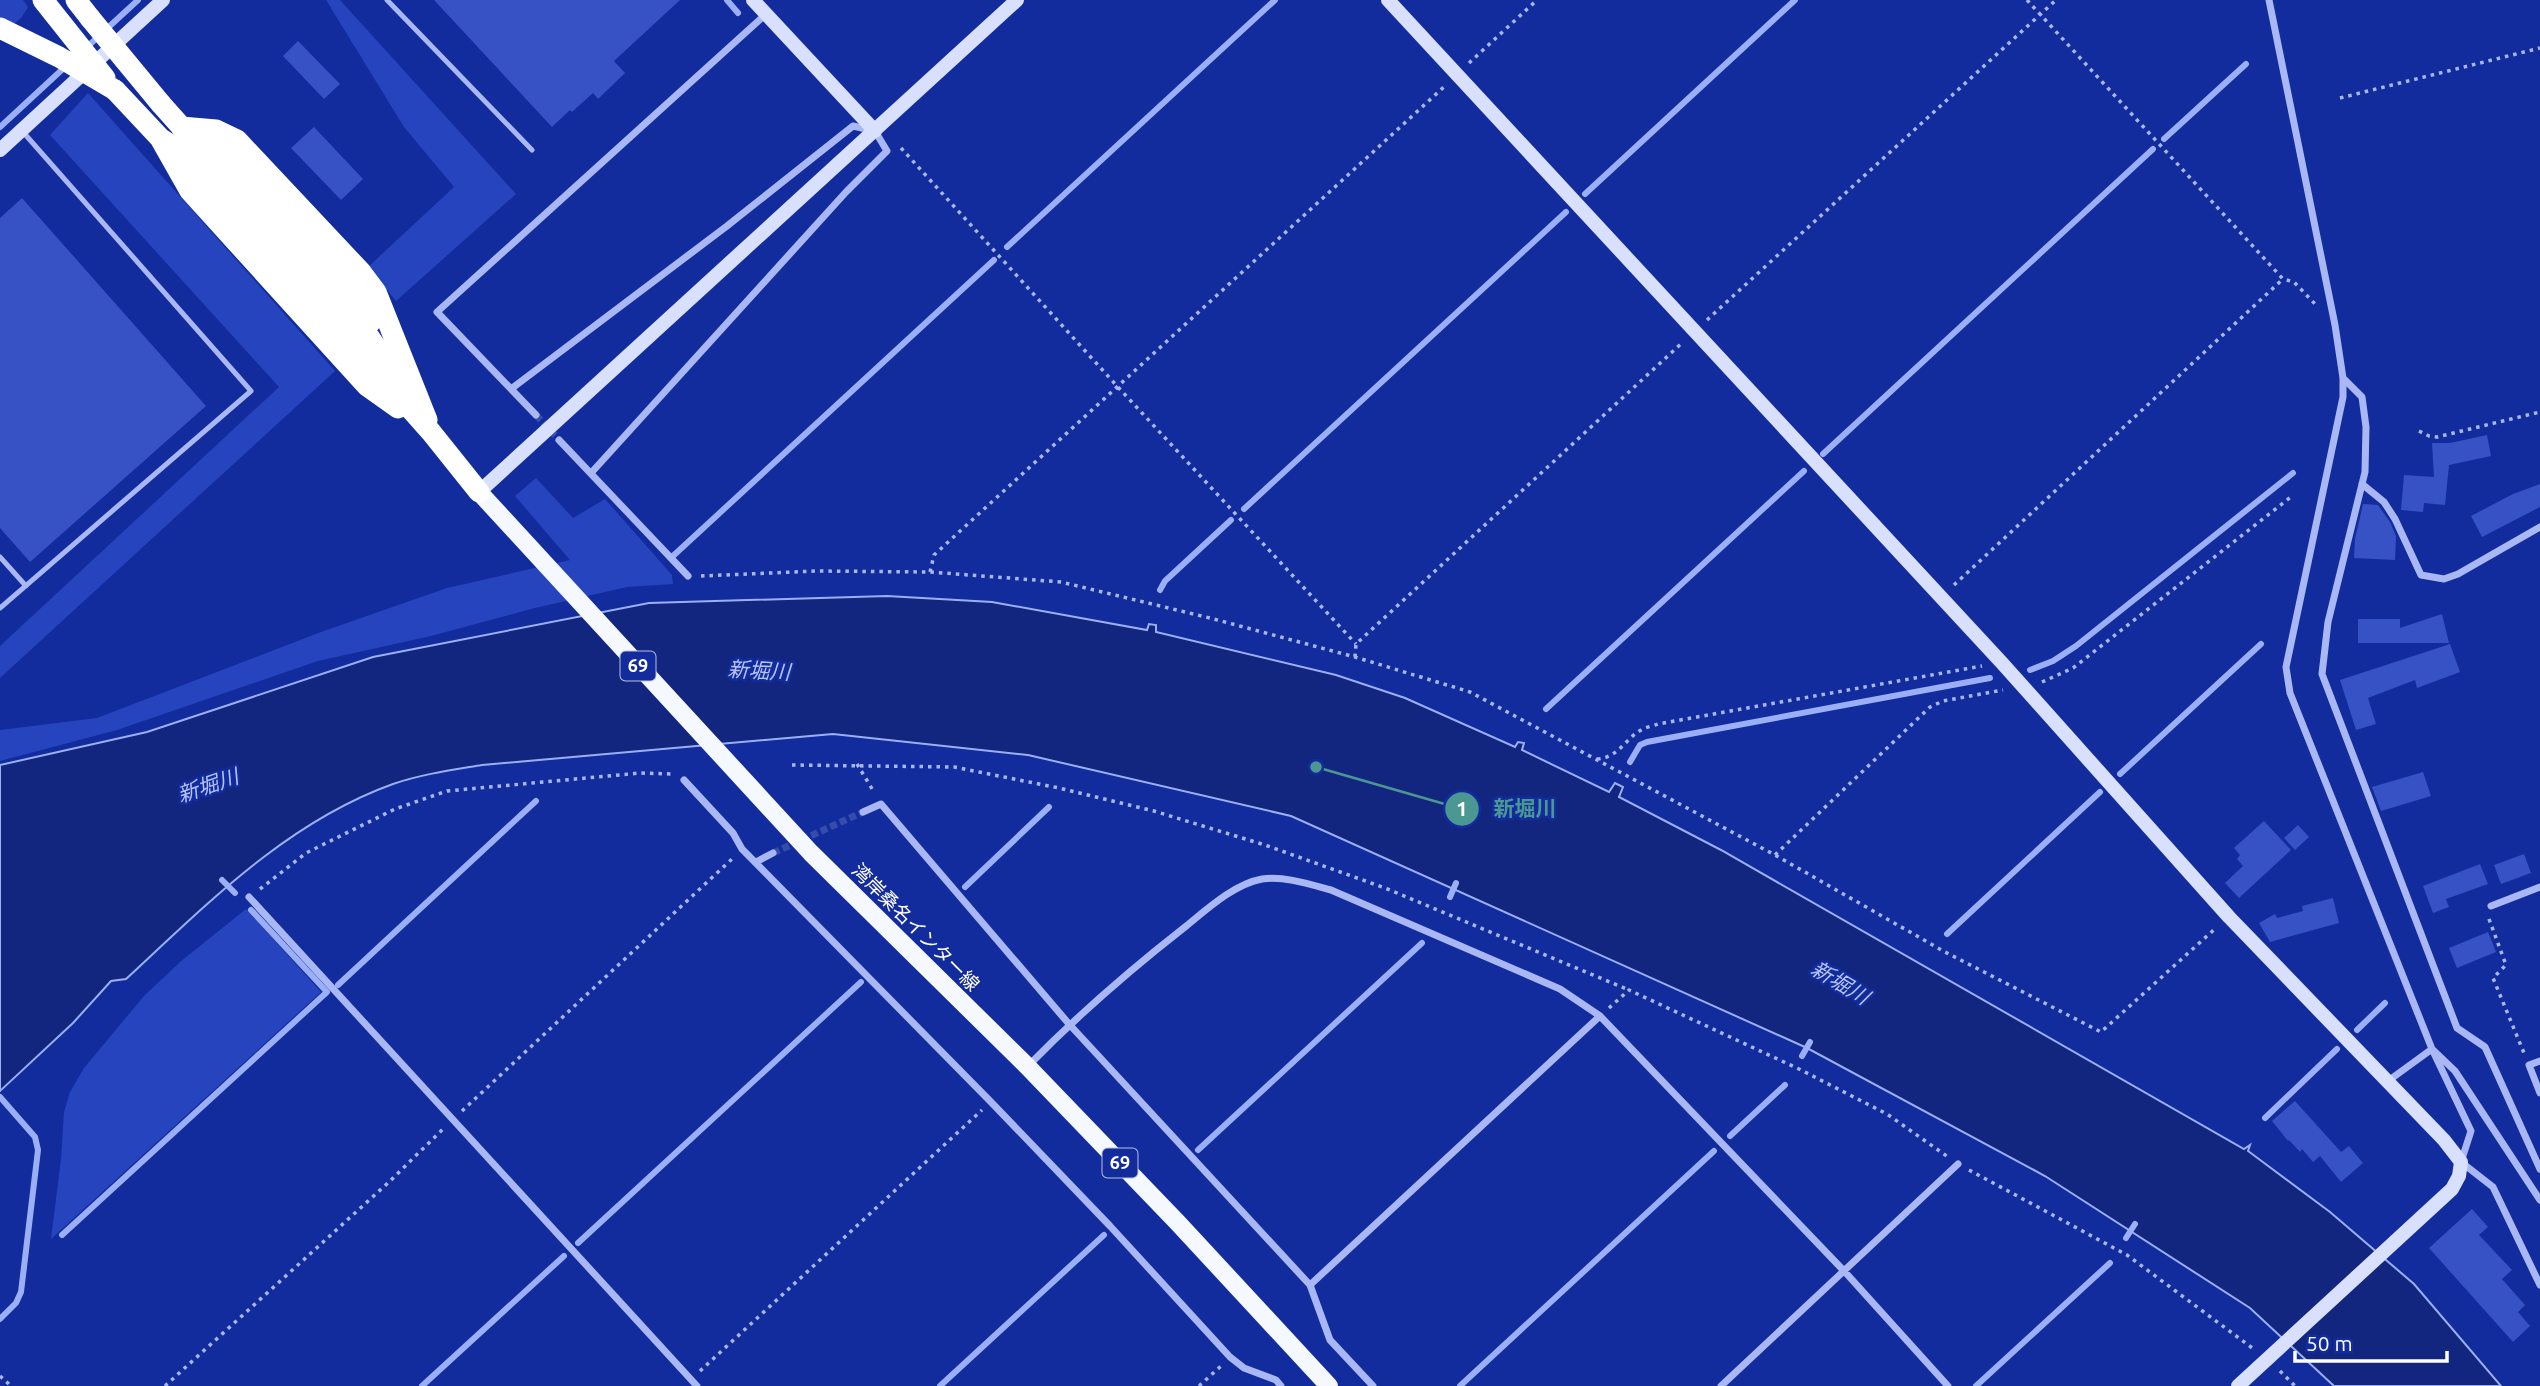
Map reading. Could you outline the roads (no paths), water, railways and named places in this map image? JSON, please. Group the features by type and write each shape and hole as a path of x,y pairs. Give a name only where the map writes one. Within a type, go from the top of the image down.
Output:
{"highway":[{"path":"43,0 115,90 160,138 190,191 367,386 431,432"},
{"path":"82,6 160,104 370,338 431,432"},
{"path":"0,28 59,57 115,90"},
{"path":"181,127 216,130 237,141 361,272 376,292 431,432"},
{"name":"69","path":"431,432 478,492"}],"main road":[{"name":"湾岸桑名インター線","path":"478,492 811,853 1027,1066 1329,1386"}],"street":[{"path":"0,150 163,0"},
{"path":"592,472 846,192 887,151 875,131 753,0"},
{"path":"478,492 1017,0"},
{"path":"1388,0 2001,663 2229,917 2444,1140 2461,1162 2493,1187 2540,1285"},
{"path":"2238,1386 2452,1189 2459,1176 2471,1131 2432,1049 2290,693 2287,678 2286,667 2343,397 2343,378 2335,324 2269,0"},
{"path":"536,415 437,312 766,14"},
{"path":"511,388 727,226 853,126 875,131"},
{"path":"2343,378 2362,397 2366,427 2365,472 2328,622 2322,674 2457,1028 2485,1047 2540,1170"},
{"path":"559,440 688,576"},
{"path":"2362,484 2384,502 2395,519 2421,575 2444,579 2458,574 2540,527"},
{"path":"684,780 755,862 1110,1226 1230,1357 1244,1368 1276,1380 1281,1386"},
{"path":"863,812 881,804 1069,1024 1310,1285 1330,1340 1373,1386"},
{"path":"755,862 773,853"},
{"path":"1027,1066 1069,1024 1226,894 1261,879 1299,881 1331,890 1560,989 1600,1016 1845,1272 1948,1386"},
{"path":"2491,906 2540,887"},
{"path":"249,897 694,1383"},
{"path":"1310,1285 1600,1016"},
{"path":"2388,1082 2432,1049"},
{"path":"2432,1049 2455,1071 2540,1200"},
{"path":"2540,1061 2529,1065 2540,1093"},
{"path":"1721,1386 1958,1164"}],"lane":[{"path":"387,0 532,150"},
{"path":"0,608 251,391 21,130"},
{"path":"0,557 26,586"}],"water":[{"path":"887,596 992,602 1147,630 1149,624 1156,625 1156,632 1336,675 1405,698 1515,747 1518,742 1524,743 1522,750 1609,792 1615,783 1623,787 1619,797 1721,850 2244,1149 2250,1145 2248,1151 2330,1212 2414,1284 2501,1386 2334,1386 2250,1308 2045,1176 1807,1048 1291,816 1028,755 833,734 482,765 393,784 354,800 318,820 250,868 126,979 111,981 73,1023 0,1091 0,765 147,732 373,657 649,603"}],"waterway":[{"path":"87,47 138,0"},
{"path":"727,0 738,13"},
{"path":"1007,247 1275,0"},
{"path":"1585,194 1795,0"},
{"path":"2164,139 2246,64"},
{"path":"0,127 66,66"},
{"path":"1823,454 2153,149"},
{"path":"1244,509 1566,212"},
{"path":"673,556 994,260"},
{"path":"1546,709 1804,471"},
{"path":"2030,670 2053,661 2076,646 2293,473"},
{"path":"1160,590 1165,581 1231,520"},
{"path":"2120,774 2261,644"},
{"path":"1630,762 1640,745 1647,742 1990,678"},
{"path":"1947,934 2100,792"},
{"path":"338,985 536,801"},
{"path":"965,887 1049,807"},
{"path":"222,880 235,893"},
{"path":"1450,897 1456,883"},
{"path":"62,1235 327,992 251,910"},
{"path":"1198,1150 1422,943"},
{"path":"578,1243 861,982"},
{"path":"2357,1030 2385,1003"},
{"path":"1802,1056 1810,1042"},
{"path":"2265,1118 2337,1049"},
{"path":"1730,1136 1785,1085"},
{"path":"0,1097 35,1137 38,1150 21,1292 16,1303 0,1319"},
{"path":"1460,1386 1714,1151"},
{"path":"2126,1238 2135,1224"},
{"path":"940,1386 1104,1235"},
{"path":"422,1386 564,1256"},
{"path":"1976,1386 2110,1263"}],"tunnel":[{"path":"536,415 559,440"},
{"path":"773,853 863,812"}],"place":[{"name":"新堀川","path":"1316,767"}]}
